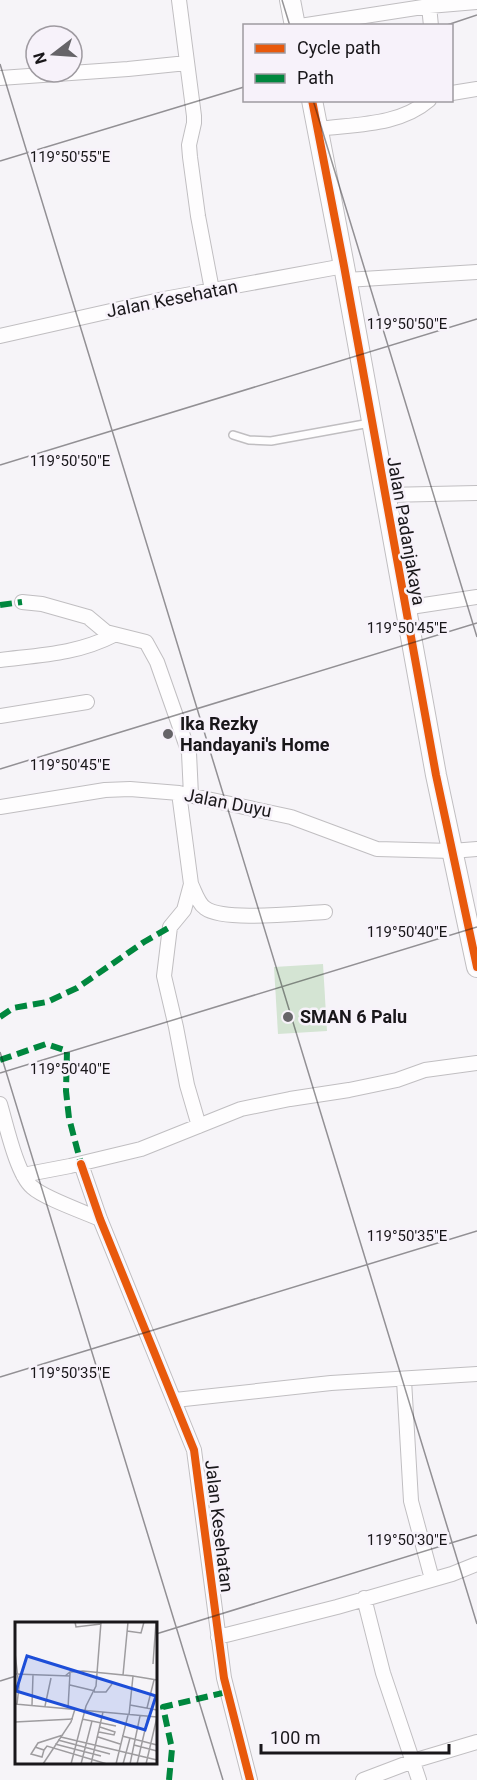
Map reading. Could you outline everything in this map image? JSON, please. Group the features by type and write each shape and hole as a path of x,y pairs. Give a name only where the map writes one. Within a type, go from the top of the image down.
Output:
{"street":[{"path":"179,0 194,123 190,140 190,157 212,290"},
{"path":"290,0 296,24"},
{"path":"310,24 429,6 477,2"},
{"path":"429,6 431,24"},
{"path":"0,78 187,63"},
{"path":"453,93 477,89"},
{"name":"Jalan Padanjakaya","path":"312,102 404,609 477,966"},
{"path":"318,129 391,120 416,110 426,102"},
{"name":"Jalan Kesehatan","path":"0,336 212,290 345,273 477,272"},
{"path":"385,495 477,494"},
{"path":"404,609 477,597"},
{"path":"22,602 42,604 87,616 101,629 114,635 146,642 153,652 189,753 185,794 191,884 184,910 170,927 164,976 187,1085 199,1126"},
{"path":"0,660 75,650 94,645 114,635"},
{"path":"0,716 87,702"},
{"name":"Jalan Duyu","path":"0,807 105,790 130,789 185,794 291,817 377,849 477,849"},
{"path":"191,884 201,905 219,913 237,915 325,912"},
{"path":"23,1175 141,1149 241,1109 397,1080 425,1070 477,1063"},
{"path":"0,1104 23,1175 34,1189 100,1219"},
{"name":"Jalan Kesehatan","path":"81,1164 100,1219 191,1440 196,1459 227,1692 250,1780"},
{"path":"175,1400 321,1384 477,1374"},
{"path":"404,1380 411,1501 432,1579"},
{"path":"218,1637 432,1579 477,1564"},
{"path":"364,1598 383,1673 419,1780"},
{"path":"363,1780 413,1761 477,1742"}],"lane":[{"path":"232,435 249,440 271,441 372,423"}],"green space":[{"path":"323,964 327,1031 278,1034 274,967"}],"marked path":[{"path":"0,605 22,602"},
{"path":"0,1017 13,1008 47,1002 77,988 170,927"},
{"path":"0,1060 46,1044 67,1051 66,1091 69,1118 81,1164"},
{"path":"169,1780 172,1749 163,1707 227,1692"}],"cycle path":[{"path":"312,102 436,775 477,967"},
{"path":"81,1164 100,1219 194,1450 224,1678 250,1780"}],"place":[{"name":"Ika Rezky Handayani's Home","path":"168,734"},
{"name":"SMAN 6 Palu","path":"288,1017"}]}
